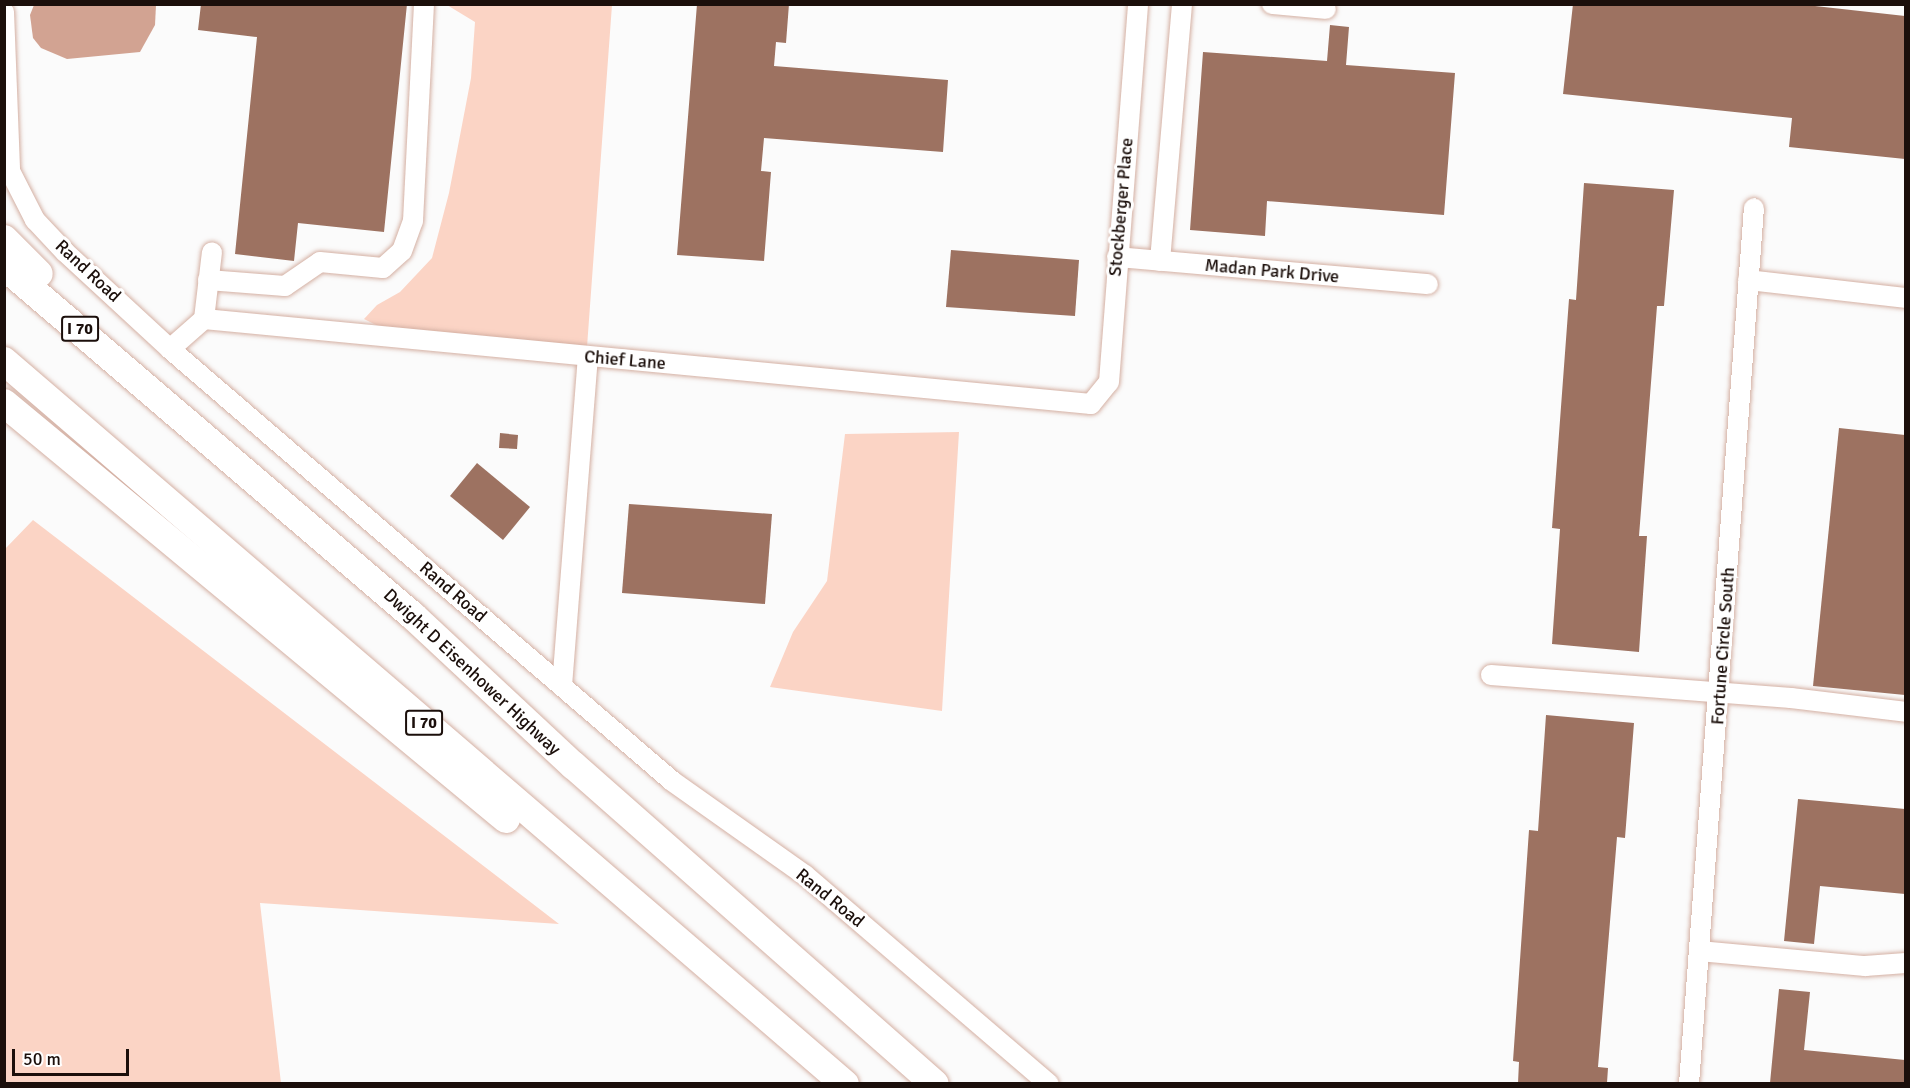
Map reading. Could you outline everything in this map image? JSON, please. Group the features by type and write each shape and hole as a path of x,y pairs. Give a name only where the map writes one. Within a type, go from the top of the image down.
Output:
{"highway":[{"path":"4,239 156,393"},
{"name":"Dwight D Eisenhower Highway","path":"4,266 156,393 413,616 573,765 935,1083"},
{"name":"I 70","path":"4,361 845,1083"},
{"path":"4,403 537,845 766,1017"}],"street":[{"path":"208,280 285,286 320,262 383,268 402,251 413,221 424,4"},
{"name":"Stockberger Place","path":"1091,404 1109,382 1138,4"},
{"path":"1160,261 1182,4"},
{"path":"1272,4 1326,9"},
{"name":"Rand Road","path":"4,12 10,171 36,220 170,349 562,686 706,808 805,875 1049,1083"},
{"name":"Fortune Circle South","path":"1689,1083 1754,208"},
{"path":"170,349 204,319 212,252"},
{"name":"Madan Park Drive","path":"1117,257 1428,284"},
{"path":"1748,280 1905,298"},
{"name":"Chief Lane","path":"204,319 1091,404"},
{"path":"562,686 588,357"},
{"path":"1491,675 1719,693 1905,712"},
{"path":"1699,951 1865,966 1905,963"}],"shaded area":[{"path":"34,5 156,5 155,25 140,52 67,59 41,48 33,38 30,15"},
{"path":"447,5 612,5 587,347 382,328 364,319 377,305 400,292 432,258 449,193 471,78 475,22"},
{"path":"959,432 942,711 770,687 793,632 827,581 845,434"},
{"path":"33,520 559,924 260,903 281,1083 5,1083 5,549"}],"building":[{"path":"201,4 407,4 384,232 298,223 294,261 235,254 257,37 198,30"},
{"path":"697,4 789,4 786,43 776,42 774,66 948,80 943,152 764,138 761,171 771,172 764,261 677,255"},
{"path":"1573,4 1797,4 1905,16 1905,159 1789,147 1792,118 1563,94"},
{"path":"1330,25 1349,27 1346,65 1455,73 1444,215 1267,201 1265,236 1190,230 1203,52 1327,61"},
{"path":"1584,183 1674,190 1664,306 1657,306 1639,536 1647,536 1639,652 1552,644 1560,529 1552,528 1569,299 1576,300"},
{"path":"951,250 1079,260 1075,316 946,307"},
{"path":"1839,428 1905,435 1905,695 1813,686"},
{"path":"500,433 518,435 517,449 499,448"},
{"path":"477,463 530,507 503,540 450,496"},
{"path":"629,504 772,514 765,604 622,593"},
{"path":"1546,715 1634,723 1625,838 1617,837 1598,1067 1608,1068 1607,1083 1518,1083 1519,1062 1513,1061 1529,830 1538,831"},
{"path":"1798,799 1905,809 1905,894 1820,886 1814,944 1784,941"},
{"path":"1779,989 1810,992 1804,1050 1905,1060 1905,1083 1770,1083"}]}
